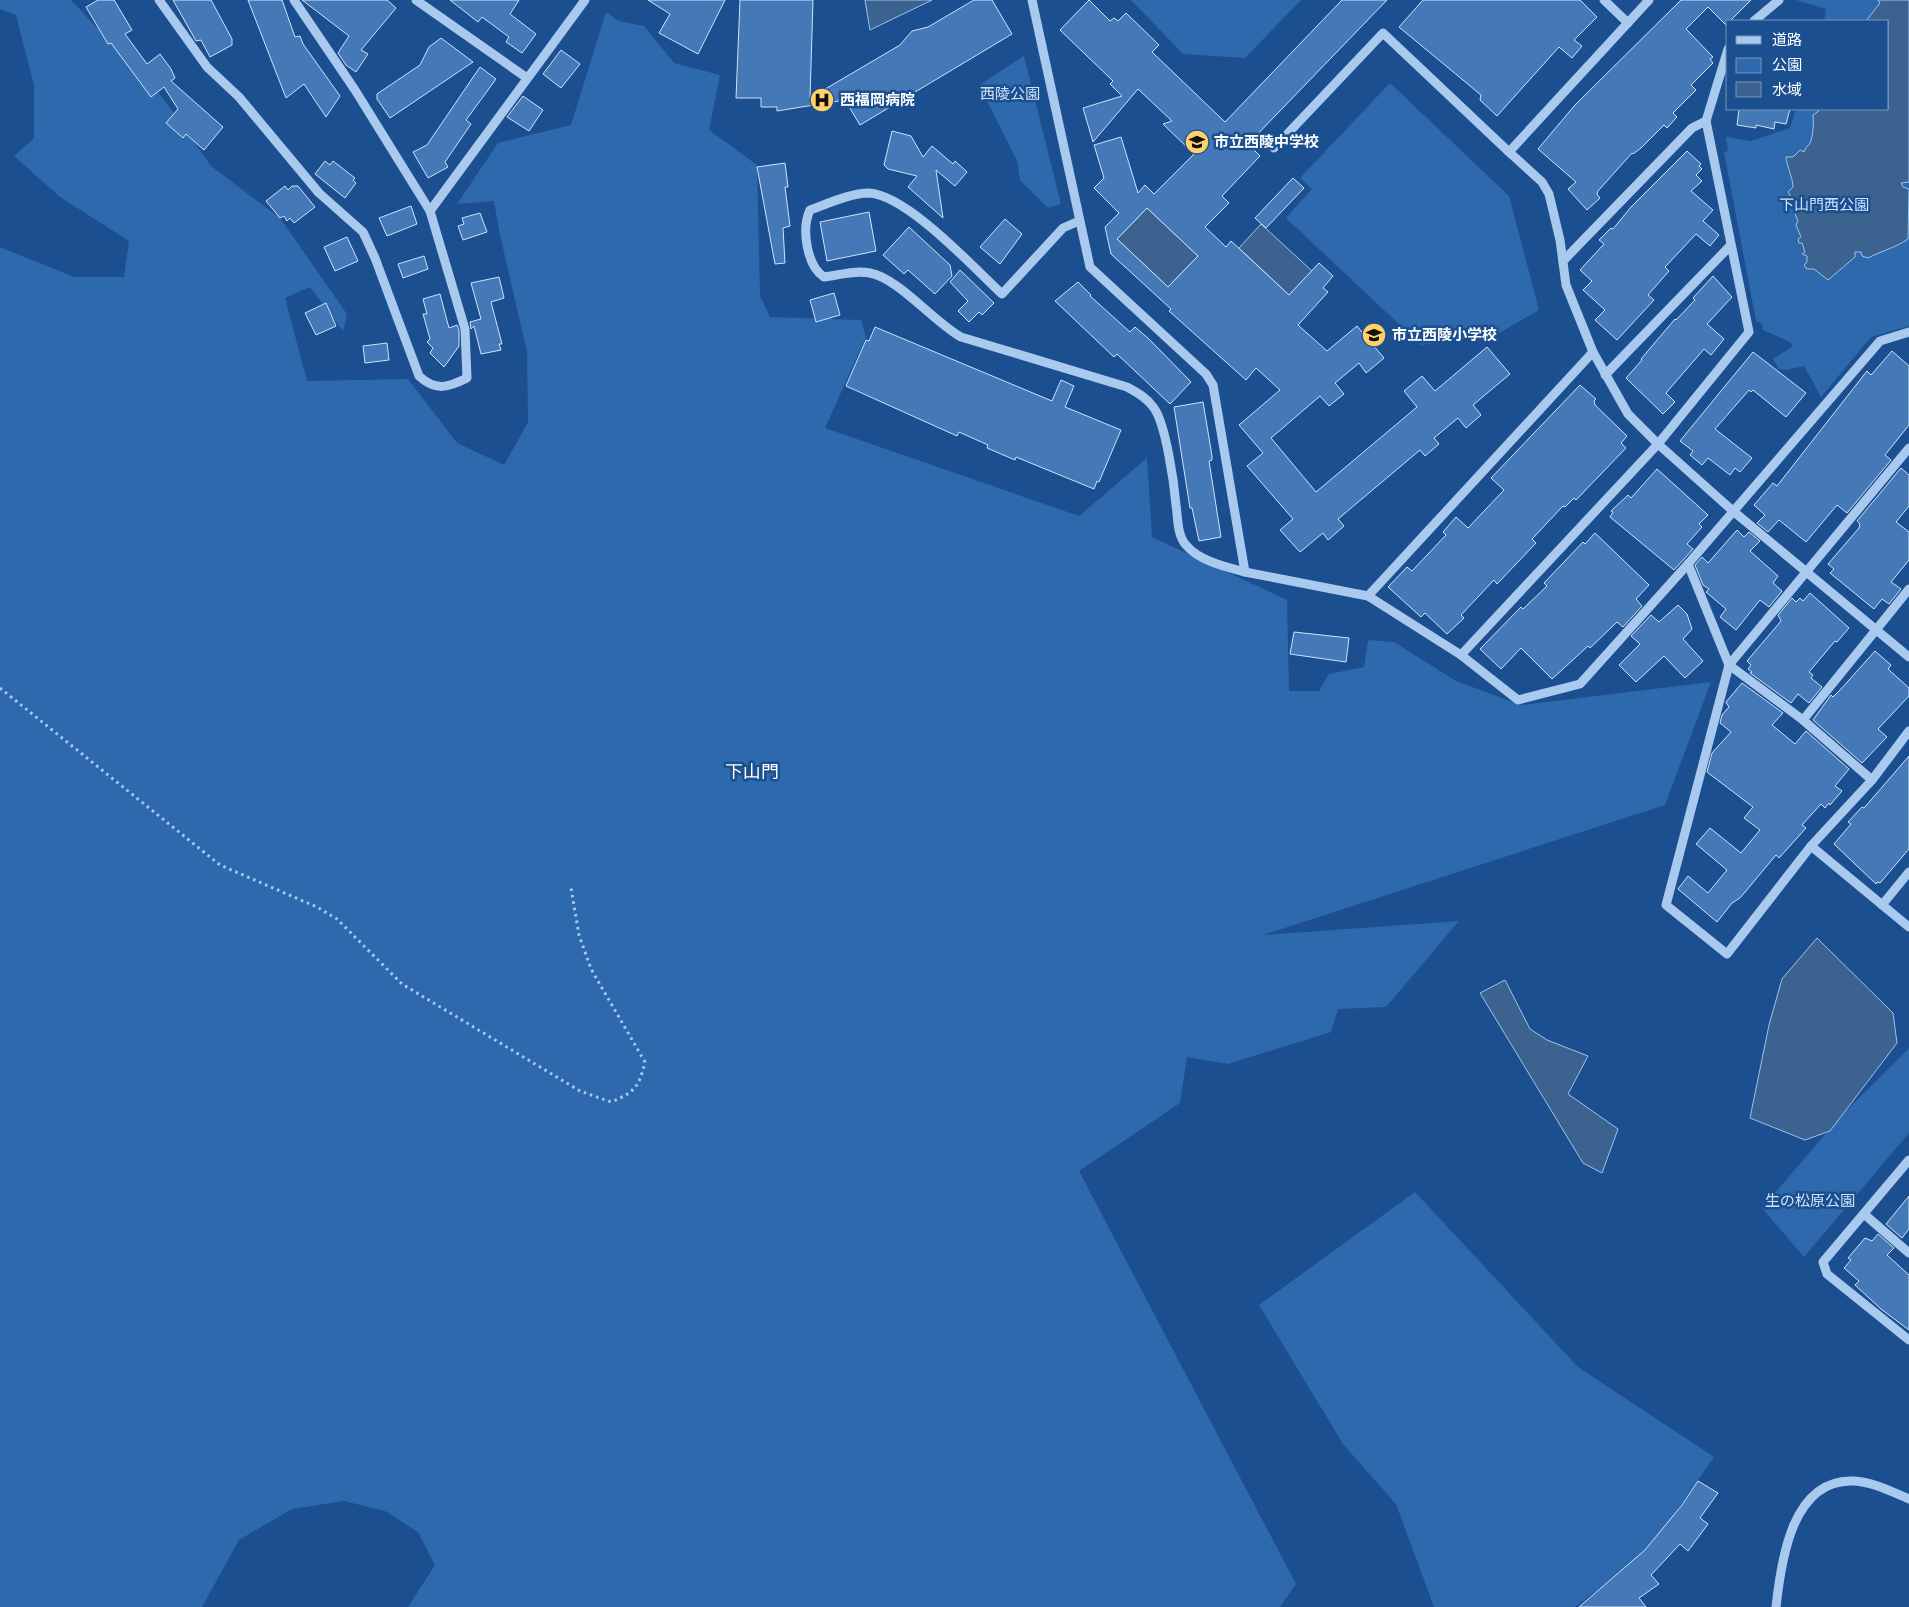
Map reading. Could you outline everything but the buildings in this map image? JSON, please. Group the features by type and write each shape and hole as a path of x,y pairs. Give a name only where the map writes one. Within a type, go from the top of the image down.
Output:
{"street":[{"path":"159,0 207,67 239,97 319,193 363,232 376,258 419,376 427,384 449,387 468,378 465,329 430,211 355,90 294,0"},
{"path":"416,0 527,78"},
{"path":"430,211 585,0"},
{"path":"1032,0 1090,267 1206,374 1213,385 1245,572"},
{"path":"1604,0 1628,23"},
{"path":"1509,152 1649,0"},
{"path":"1755,20 1779,0"},
{"path":"1274,148 1383,33 1542,182 1549,194 1560,240 1566,285 1593,352 1628,414 1658,444 1733,511 1909,657"},
{"path":"1461,655 1658,444 1749,332 1706,121 1726,56"},
{"path":"1563,261 1692,128 1706,121"},
{"path":"1079,221 1063,228 1002,294 903,206 883,195 867,193 839,200 810,210 805,220 812,264 817,272 824,277 858,272 872,273 885,279 948,330 961,336 1128,387 1142,395 1154,408 1160,420 1175,494 1179,533 1186,546 1209,560 1245,572 1368,596 1461,655 1518,700 1580,684 1688,564 1880,341 1909,332"},
{"path":"1605,375 1730,246"},
{"path":"1368,596 1593,352"},
{"path":"1909,448 1729,665 1666,904 1727,954 1811,846 1872,780 1909,731"},
{"path":"1688,564 1729,665 1802,720 1872,780"},
{"path":"1802,720 1909,589"},
{"path":"1811,846 1909,928"},
{"path":"1882,905 1909,872"},
{"path":"1909,1160 1823,1262 1827,1274 1909,1340"},
{"path":"1864,1214 1909,1253"},
{"path":"1776,1607 1779,1582 1792,1529 1801,1510 1816,1495 1836,1482 1857,1481 1909,1498"}],"path":[{"path":"0,688 220,865 317,907 337,919 402,984 580,1091 612,1102 628,1095 640,1083 645,1062 591,969 579,935 571,888"}],"green space":[{"path":"0,0 71,0 163,98 211,166 280,218 347,314 343,331 310,287 285,298 307,381 408,379 457,443 504,465 528,422 527,352 494,201 457,204 498,143 571,125 606,12 619,21 644,26 674,63 720,75 709,130 757,165 760,296 770,317 861,320 866,337 825,428 1079,516 1147,458 1152,537 1287,600 1289,691 1319,691 1329,674 1364,667 1368,640 1394,642 1456,681 1521,705 1711,682 1665,805 1263,935 1459,921 1386,1007 1338,1009 1331,1032 1228,1064 1187,1057 1180,1103 1079,1171 1296,1584 1280,1607 408,1607 435,1565 418,1532 385,1511 344,1501 292,1509 239,1540 202,1607 0,1607 0,247 74,277 124,277 129,241 60,197 14,156 34,138 34,86 16,15 0,9"},
{"path":"1131,0 1301,0 1245,58 1183,54"},
{"name":"下山門西公園","path":"1796,0 1909,0 1909,326 1871,337 1821,397 1804,366 1787,370 1779,369 1773,359 1793,346 1790,342 1763,330 1762,324 1756,321 1724,152 1728,151 1726,137 1751,141 1790,128 1796,110 1889,110 1889,20 1824,20 1826,9"},
{"name":"西陵公園","path":"1024,56 1061,204 1048,208 1020,180 1017,161 979,85"},
{"path":"1390,83 1509,196 1539,310 1494,336 1421,345 1286,218 1312,189 1300,178"},
{"name":"生の松原公園","path":"1909,1048 1909,1133 1804,1257 1762,1208 1840,1117"},
{"path":"1415,1192 1578,1367 1714,1457 1668,1523 1645,1550 1612,1579 1575,1607 1434,1607 1396,1504 1343,1444 1259,1305"}],"water":[{"path":"865,0 932,0 870,30"},
{"path":"1878,0 1909,0 1909,182 1901,183 1903,187 1909,189 1908,239 1868,258 1862,256 1861,252 1855,252 1855,257 1828,280 1814,269 1807,269 1804,265 1807,262 1807,256 1802,254 1805,252 1802,243 1799,243 1798,239 1801,237 1796,225 1798,221 1794,211 1797,207 1788,192 1793,187 1786,157 1793,157 1800,150 1804,152 1811,141 1813,115 1818,110 1889,110 1889,20 1867,20 1880,3"},
{"path":"1147,208 1198,256 1168,287 1117,239"},
{"path":"1261,224 1312,271 1289,295 1239,248"},
{"path":"1817,938 1893,1013 1897,1043 1830,1131 1805,1140 1750,1118 1769,1025 1782,979"},
{"path":"1505,980 1530,1029 1547,1040 1588,1056 1568,1094 1618,1129 1602,1173 1583,1163 1480,993"}],"place":[{"name":"西福岡病院","path":"822,100"},
{"name":"市立西陵中学校","path":"1197,142"},
{"name":"市立西陵小学校","path":"1374,335"}],"district":[{"name":"下山門","path":"752,772"}]}
